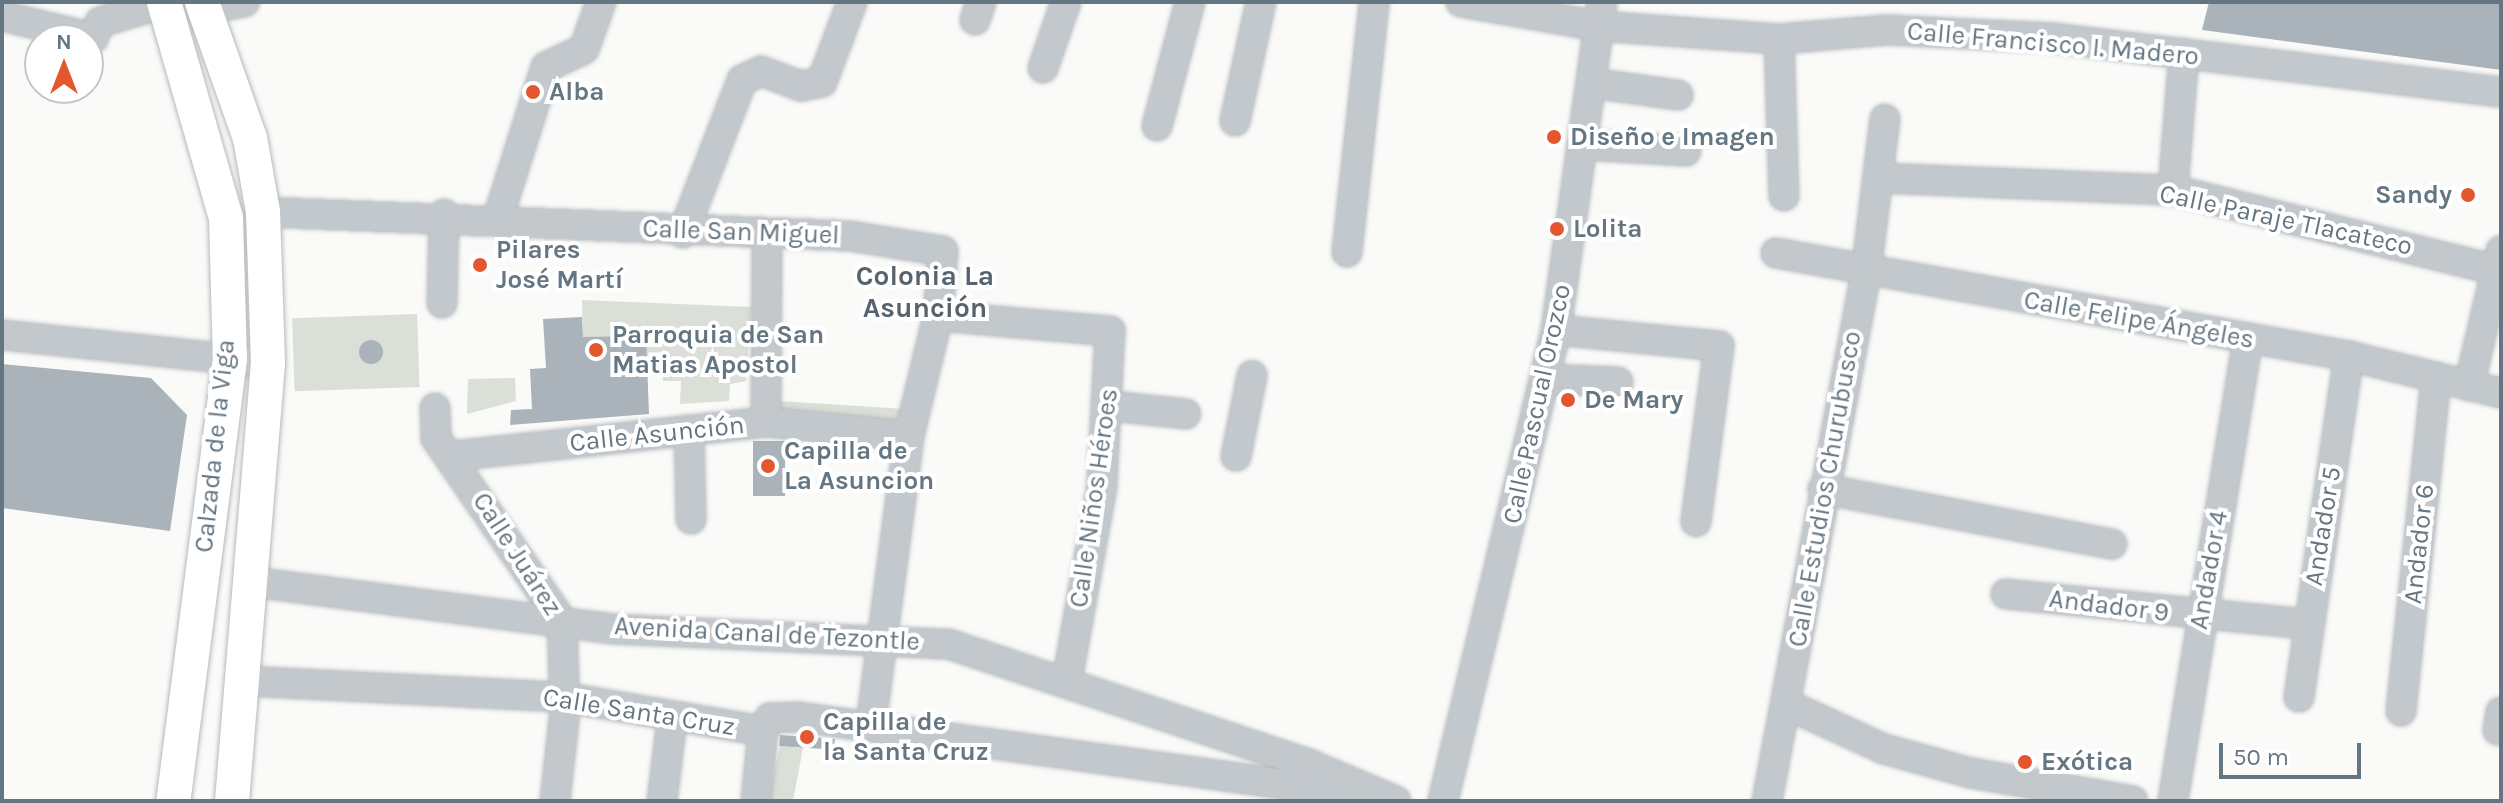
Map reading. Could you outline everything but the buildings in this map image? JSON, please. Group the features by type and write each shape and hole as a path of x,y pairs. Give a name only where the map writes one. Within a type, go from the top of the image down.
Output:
{"main road":[{"name":"Calzada de la Viga","path":"164,3 226,218 230,359 173,801"},
{"name":"Calzada de la Viga","path":"203,5 250,138 263,212 268,363 232,801"}],"street":[{"path":"203,5 244,2"},
{"path":"498,218 546,67 584,49 601,2"},
{"path":"683,233 742,80 761,71 801,86 822,82 852,2"},
{"path":"1043,68 1066,2"},
{"path":"1157,126 1190,2"},
{"path":"1235,121 1261,2"},
{"path":"1347,252 1374,2"},
{"name":"Calle Francisco I. Madero","path":"1461,2 1600,14 1779,39 1953,31 2184,53 2501,92"},
{"path":"2,16 93,38 100,22 164,3"},
{"name":"Calle Pascual Orozco","path":"1443,801 1556,330 1600,14"},
{"path":"1779,39 1784,196"},
{"path":"2173,190 2184,53"},
{"path":"1591,83 1678,95"},
{"name":"Calle Estudios Churubusco","path":"1767,801 1823,489 1866,273 1881,178 1885,119"},
{"path":"1583,145 1686,151"},
{"name":"Calle Paraje Tlacateco","path":"1881,178 2173,190 2498,261"},
{"name":"Calle San Miguel","path":"263,212 444,214 683,233 850,236 932,247 947,263 938,316"},
{"path":"442,303 444,214"},
{"path":"766,422 767,236"},
{"name":"Calle Felipe Ángeles","path":"1776,253 1866,273 2349,356 2501,393"},
{"path":"2469,386 2498,261"},
{"path":"871,726 909,436 938,316"},
{"name":"Calle Niños Héroes","path":"938,316 1110,331 1115,346 1110,406 1067,680"},
{"path":"1556,330 1719,346 1696,521"},
{"path":"2,335 268,363"},
{"name":"Andador 4","path":"2173,801 2248,339"},
{"name":"Andador 5","path":"2299,697 2349,356"},
{"path":"1236,456 1252,376"},
{"name":"Andador 6","path":"2401,711 2436,377"},
{"path":"1545,379 1618,382"},
{"path":"1110,406 1186,414"},
{"name":"Calle Juárez","path":"435,408 436,438 453,456 562,621 562,697 555,801"},
{"name":"Calle Asunción","path":"453,456 766,422 909,436"},
{"path":"689,430 691,519"},
{"path":"1823,489 2112,544"},
{"name":"Avenida Canal de Tezontle","path":"252,582 562,621 883,636 948,644 1067,680 1310,785 1356,786 1396,801"},
{"name":"Andador 9","path":"2006,594 2201,617 2308,624"},
{"name":"Calle Santa Cruz","path":"243,681 562,697 672,719 763,731 770,718 871,726 1310,785"},
{"path":"1786,704 1884,749 1942,765 2130,801"},
{"path":"662,801 672,719"},
{"path":"756,801 763,731"}],"shaded area":[{"path":"582,300 752,307 746,381 730,384 729,401 680,404 681,381 663,381 662,363 583,337"},
{"path":"417,314 420,387 295,391 292,318"},
{"path":"515,378 516,401 467,414 468,379"},
{"path":"779,401 905,409 890,427 781,413"},
{"path":"780,746 803,748 793,801 768,801"}],"place":[{"name":"Alba","path":"533,92"},
{"name":"Diseño e Imagen","path":"1554,137"},
{"name":"Sandy","path":"2468,195"},
{"name":"Lolita","path":"1557,229"},
{"name":"Pilares José Martí","path":"480,265"},
{"name":"Parroquia de San Matias Apostol","path":"596,350"},
{"name":"De Mary","path":"1568,400"},
{"name":"Capilla de La Asuncion","path":"768,466"},
{"name":"Capilla de la Santa Cruz","path":"807,737"},
{"name":"Exótica","path":"2025,762"}],"district":[{"name":"Colonia La Asunción","path":"925,292"}]}
